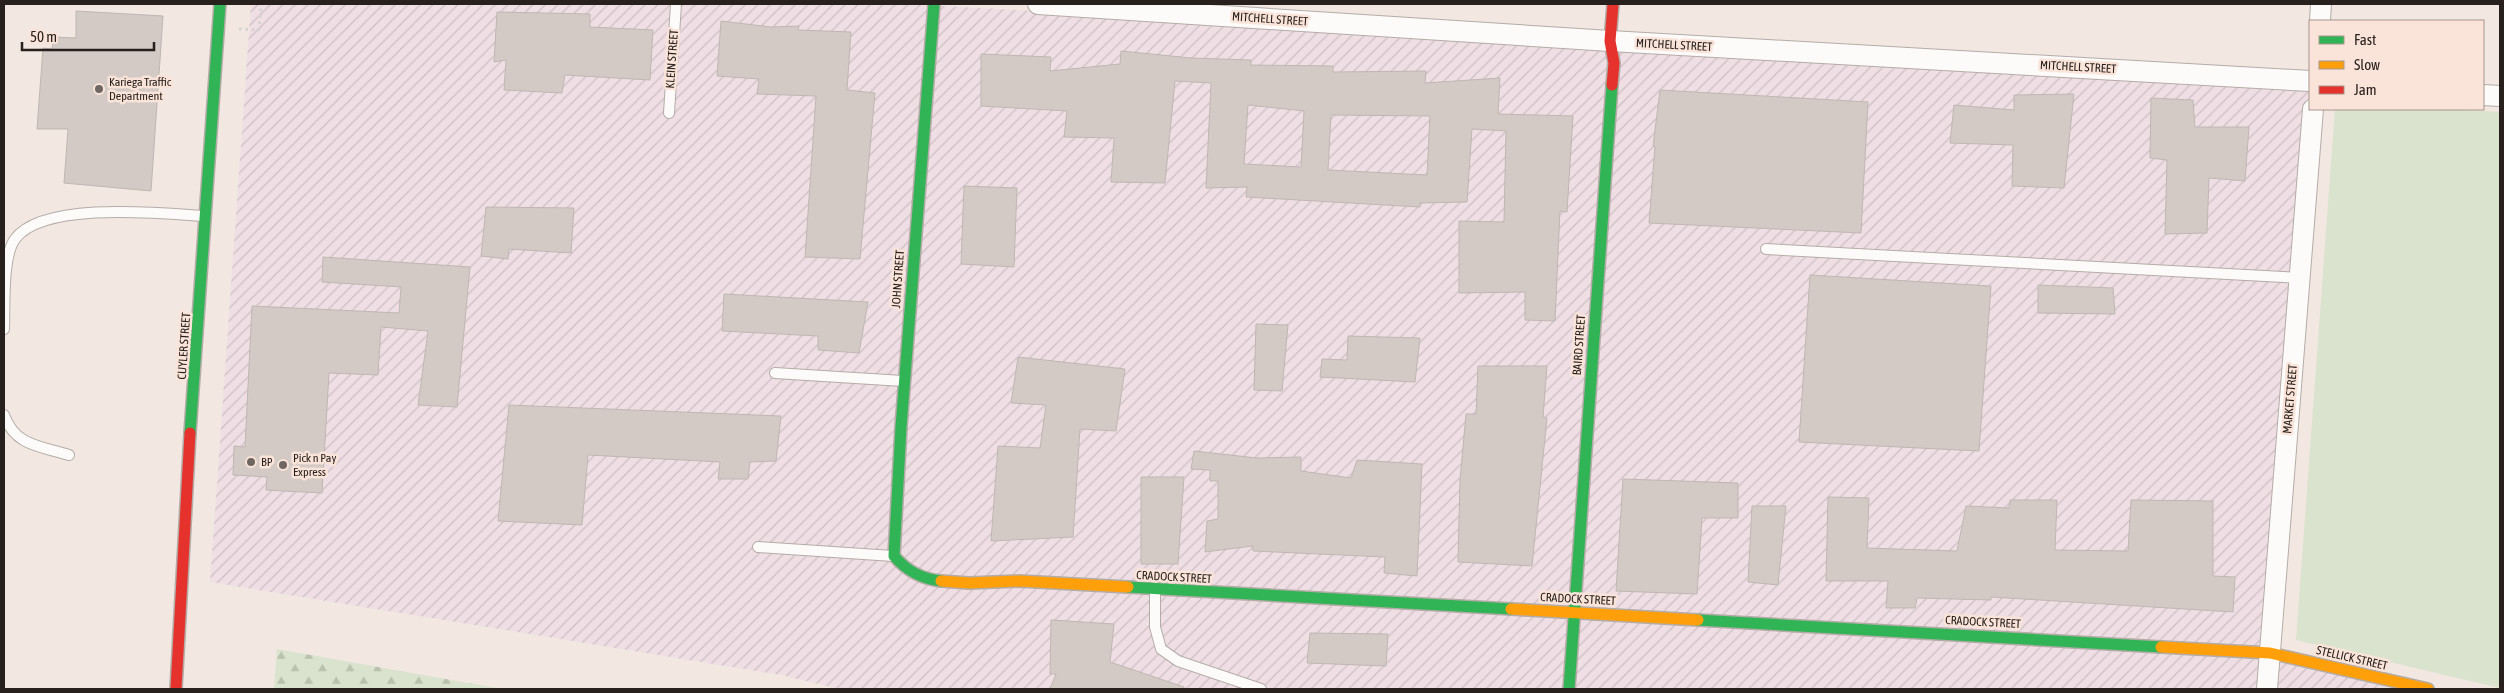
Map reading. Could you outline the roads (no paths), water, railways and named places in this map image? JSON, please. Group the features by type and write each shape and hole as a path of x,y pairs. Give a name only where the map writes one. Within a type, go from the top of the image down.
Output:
{"street":[{"name":"CUYLER STREET","path":"176,689 178,627 220,4"},
{"name":"JOHN STREET","path":"894,556 904,381 934,4"},
{"name":"MITCHELL STREET","path":"1038,4 1142,7 1610,41 2309,80"},
{"name":"BAIRD STREET","path":"1569,689 1614,62 1610,41 1613,4"},
{"path":"2320,20 2321,4"},
{"path":"2484,95 2500,96"},
{"name":"MARKET STREET","path":"2267,689 2313,110"},
{"name":"CRADOCK STREET","path":"894,556 899,566 912,575 924,579 972,583 1020,581 2270,653"},
{"name":"STELLICK STREET","path":"2270,653 2428,689"}],"lane":[{"name":"KLEIN STREET","path":"669,113 676,4"},
{"path":"4,329 6,257 15,239 28,227 54,217 88,213 142,212 207,216"},
{"path":"1766,249 2300,278"},
{"path":"775,373 904,381"},
{"path":"4,415 8,426 22,441 68,455"},
{"path":"758,547 894,556"},
{"path":"1155,589 1155,627 1161,649 1178,661 1262,689"}],"place":[{"name":"Kariega Traffic Department","path":"99,89"},
{"name":"BP","path":"251,462"},
{"name":"Pick n Pay Express","path":"283,465"}]}
